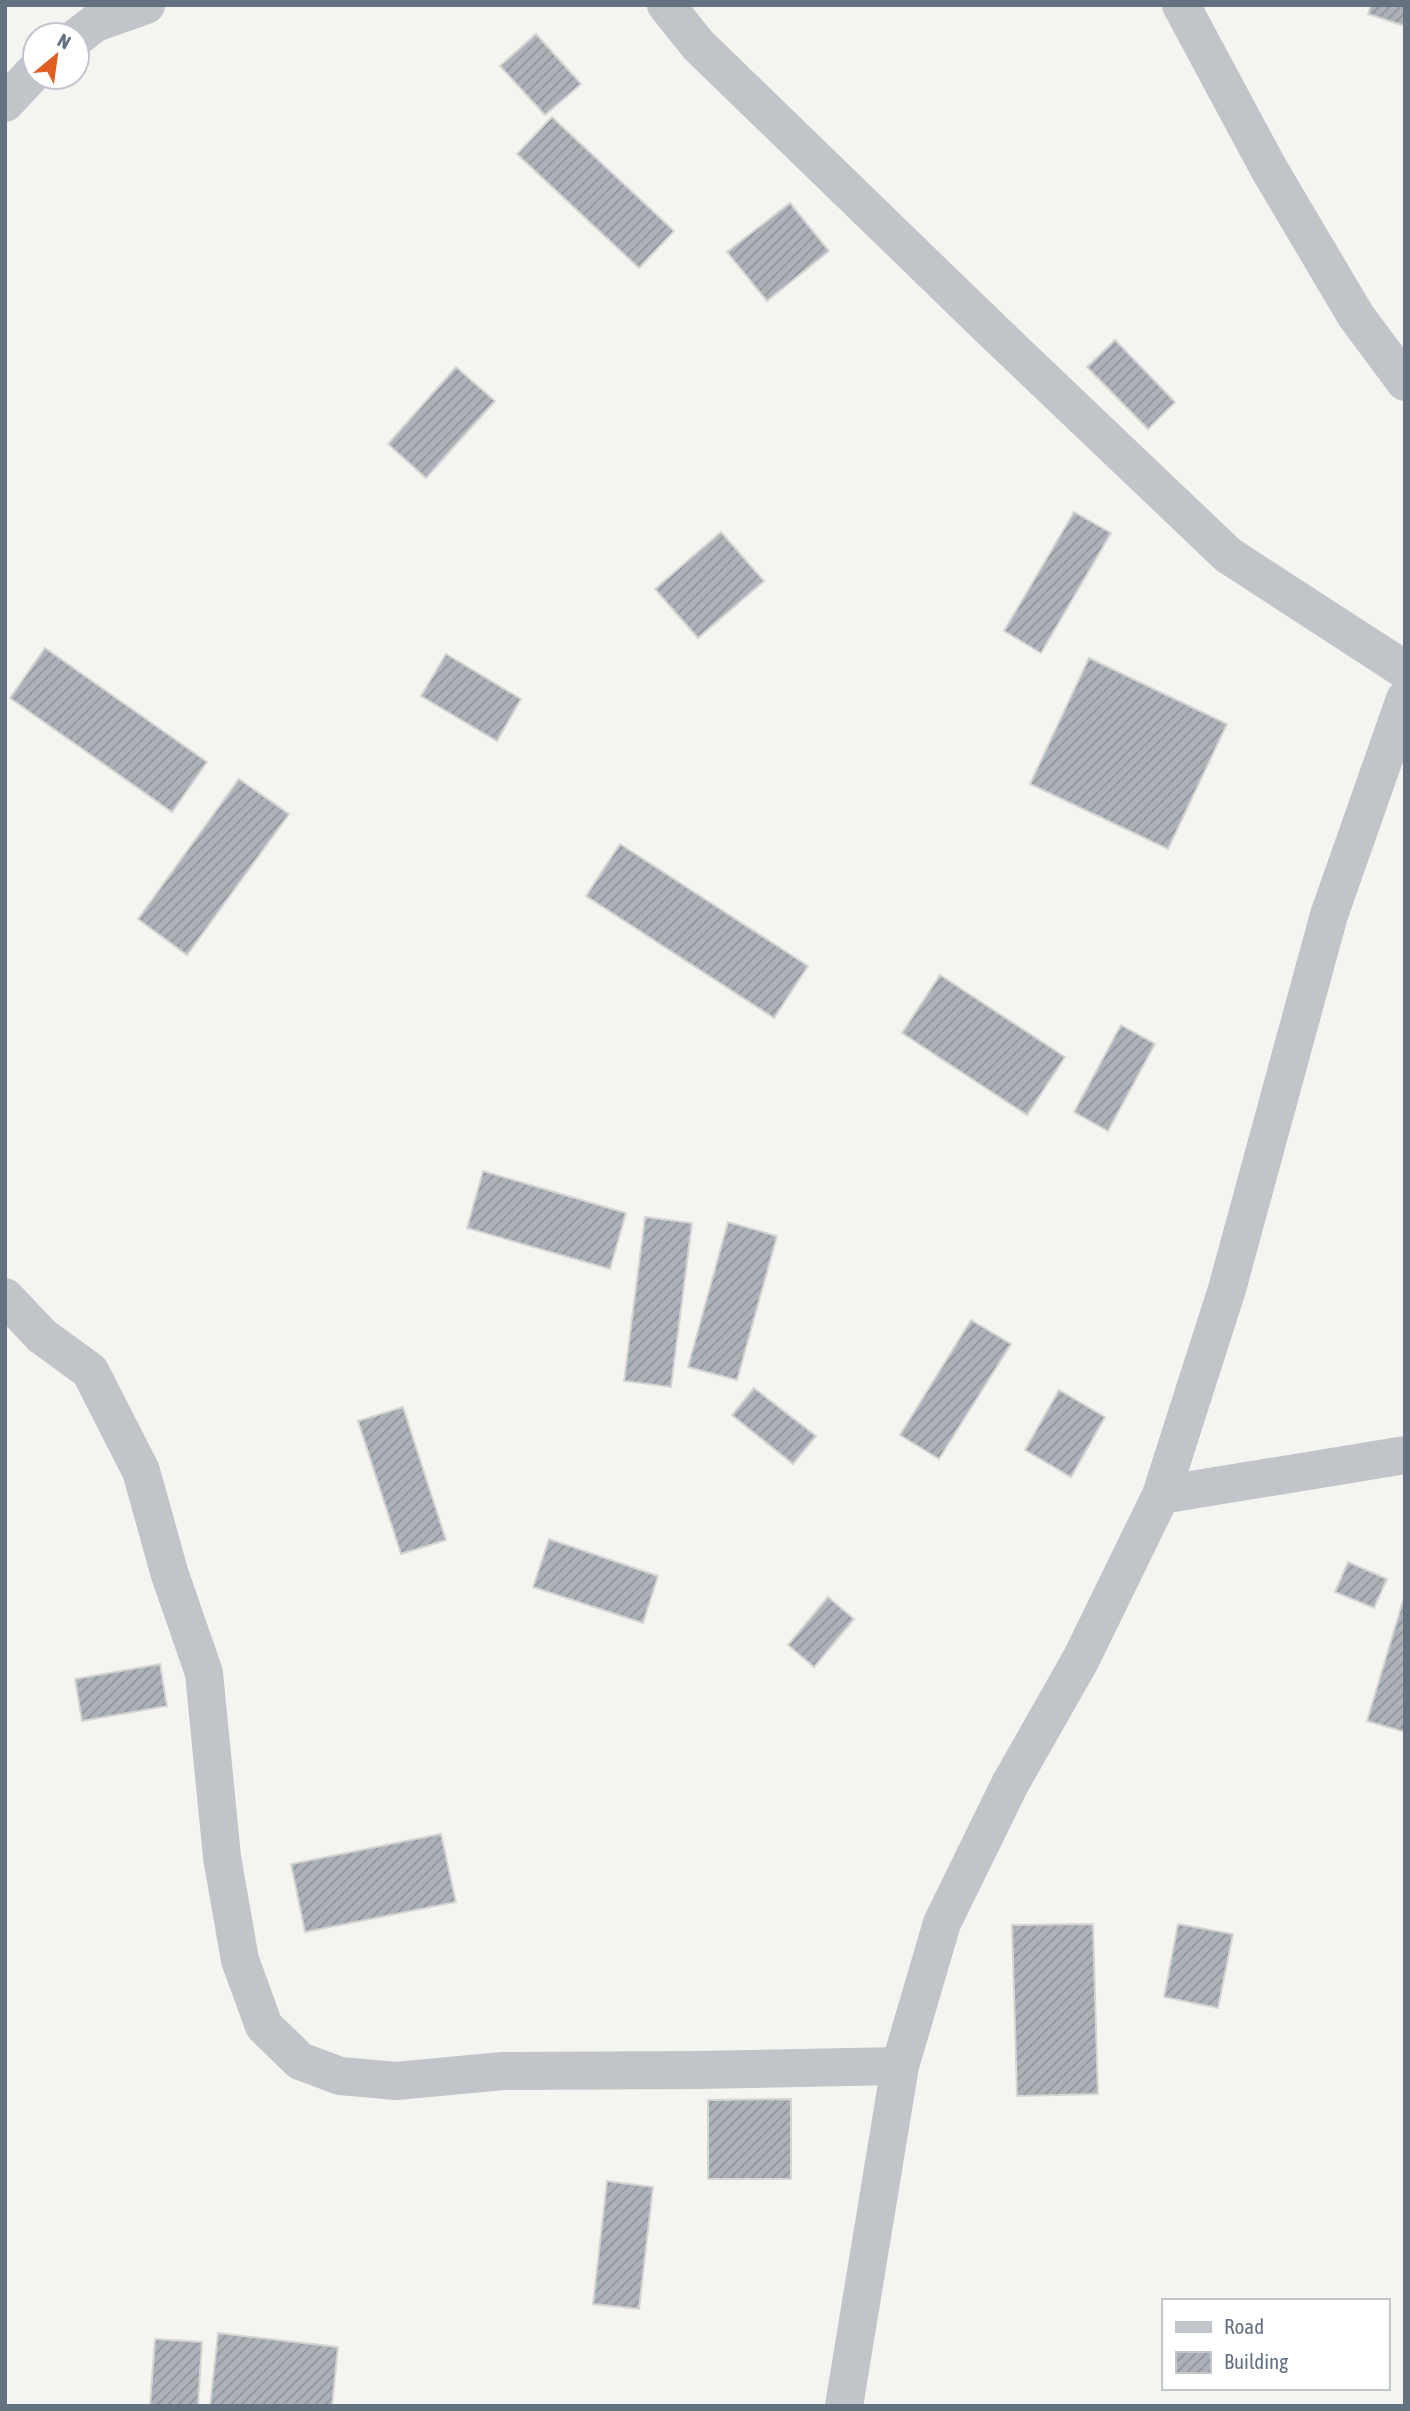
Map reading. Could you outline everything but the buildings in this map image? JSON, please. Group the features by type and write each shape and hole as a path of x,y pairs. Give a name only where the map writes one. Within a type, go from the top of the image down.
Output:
{"street":[{"path":"91,26 146,5"},
{"path":"666,5 708,54 1228,555 1405,670"},
{"path":"1181,5 1269,169 1349,305 1405,382"},
{"path":"5,103 21,86"},
{"path":"844,2406 900,2066 942,1923 1010,1784 1081,1659 1161,1495 1227,1289 1329,915 1405,699"},
{"path":"5,1297 42,1336 90,1371 141,1471 170,1575 204,1672 222,1857 240,1960 264,2026 300,2061 340,2076 396,2081 503,2071 900,2066"},
{"path":"1161,1495 1405,1455"}]}
